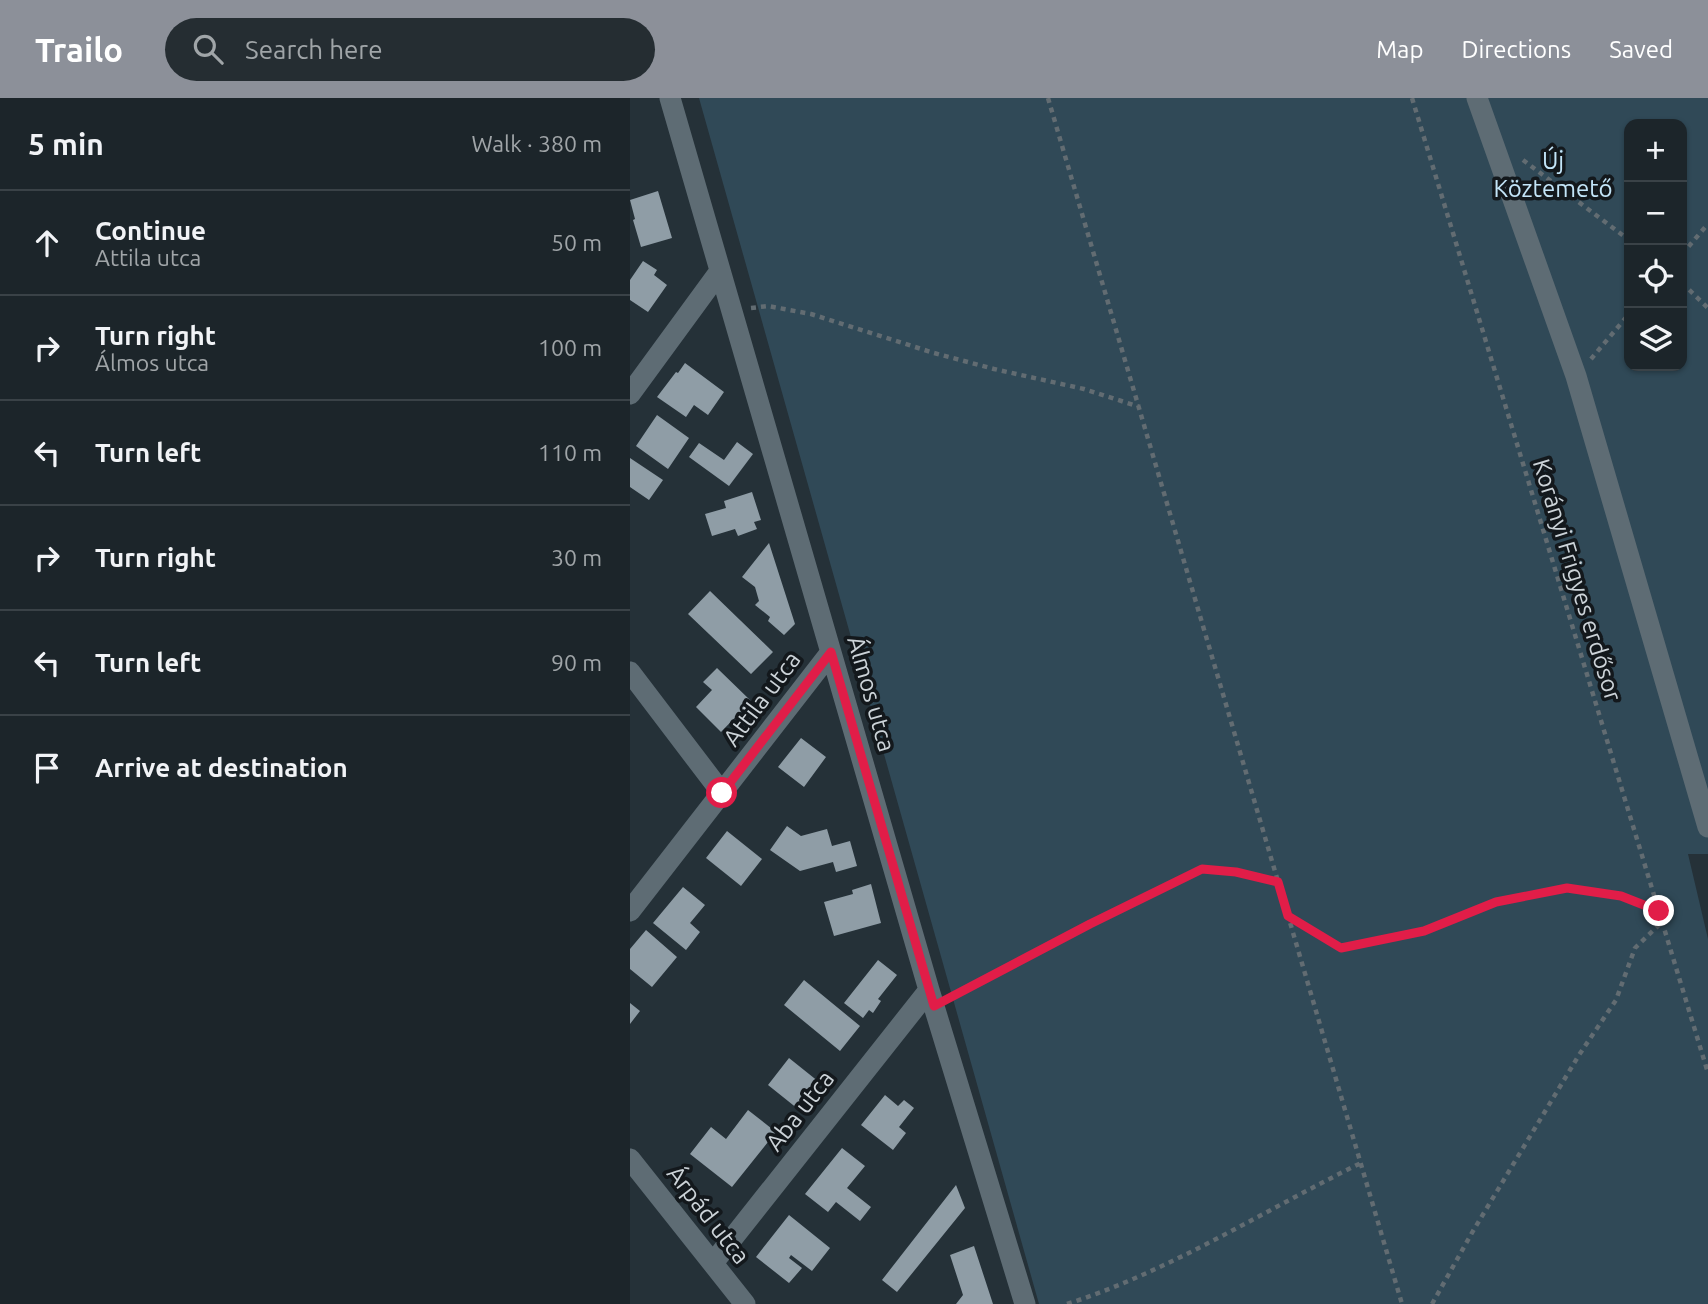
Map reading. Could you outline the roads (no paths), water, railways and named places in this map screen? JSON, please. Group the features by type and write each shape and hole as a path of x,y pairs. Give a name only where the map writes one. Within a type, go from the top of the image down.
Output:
{"street":[{"name":"Álmos utca","path":"670,98 1024,1304"},
{"path":"1477,98 1576,376 1708,827"},
{"path":"630,394 720,271"},
{"name":"Attila utca","path":"630,911 831,652"},
{"path":"630,672 722,793"},
{"name":"Aba utca","path":"713,1263 932,998"},
{"name":"Árpád utca","path":"630,1159 745,1304"}],"park label":[{"name":"Új Köztemető","path":"1553,175"}]}
